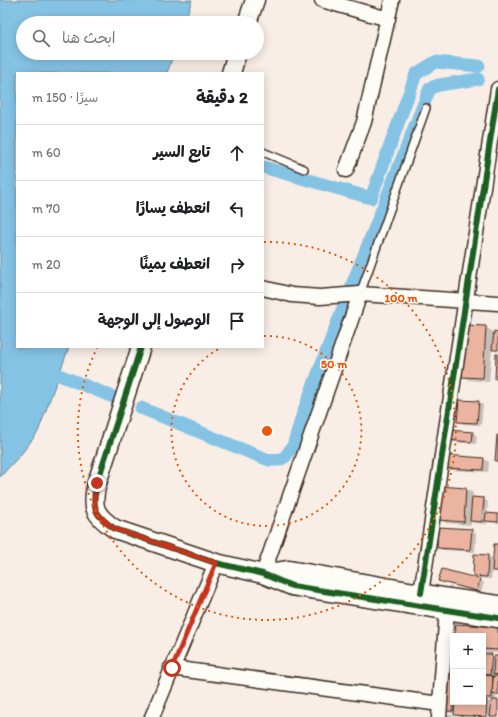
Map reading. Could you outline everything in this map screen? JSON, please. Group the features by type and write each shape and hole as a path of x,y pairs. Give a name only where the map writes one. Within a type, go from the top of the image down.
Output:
{"street":[{"path":"249,16 255,0"},
{"path":"322,0 388,19"},
{"path":"346,170 364,122 392,0"},
{"path":"231,72 235,60"},
{"path":"422,593 466,301 492,172 498,89"},
{"path":"264,288 292,295 320,296 360,294 498,303"},
{"path":"263,574 360,294"},
{"path":"141,348 93,497 96,511 104,522 115,529 216,563 263,574 292,586 498,618"},
{"path":"152,717 216,563"},
{"path":"263,574 290,570 498,605"},
{"path":"172,668 440,710 447,610"}],"lane":[{"path":"360,294 426,108"},
{"path":"264,152 304,169"}],"water":[{"path":"0,0 192,0 186,16 16,16 16,60 172,60 167,72 16,72 16,348 69,348 38,432 22,453 0,477"}],"building":[{"path":"464,325 486,326 483,378 461,377"},
{"path":"494,331 498,332 498,350 492,350"},
{"path":"496,354 498,354 498,379 495,379"},
{"path":"459,400 479,401 477,423 457,422"},
{"path":"448,430 473,432 472,442 447,440"},
{"path":"497,435 498,461 495,461"},
{"path":"445,455 484,458 483,470 444,468"},
{"path":"440,486 466,488 464,522 438,520"},
{"path":"472,497 484,498 482,522 470,521"},
{"path":"486,513 498,514 498,522 485,521"},
{"path":"438,527 472,529 470,550 437,548"},
{"path":"494,544 498,544 498,571 492,571"},
{"path":"474,554 488,555 487,577 473,576"},
{"path":"442,569 480,579 477,591 438,581"},
{"path":"456,624 498,627 498,650 486,649 486,633 455,633"},
{"path":"486,654 492,654 490,675 486,674"},
{"path":"448,655 450,655 450,670 447,670"},
{"path":"494,656 498,656 498,675 493,674"},
{"path":"446,673 450,674 450,705 453,705 453,711 444,711"},
{"path":"486,675 493,676 492,698 486,698"},
{"path":"493,676 498,676 498,695 492,694"},
{"path":"487,700 486,717 454,715 455,705 486,705"},
{"path":"492,700 498,700 498,717 490,717"}],"waterway":[{"path":"264,167 371,198 416,74 435,62 479,66"},
{"path":"352,285 430,88 439,85 478,79"},
{"path":"141,408 269,460 279,460 285,457 293,446 303,413 344,305"},
{"path":"42,368 113,397"}],"cycle path":[{"path":"421,593 498,89"},
{"path":"141,348 95,491 94,498 96,510 98,515 108,524 115,529 216,563 263,574 292,586 498,618"}],"route":[{"path":"97,483 93,497 96,511 104,522 115,529 216,563 172,668"}]}
